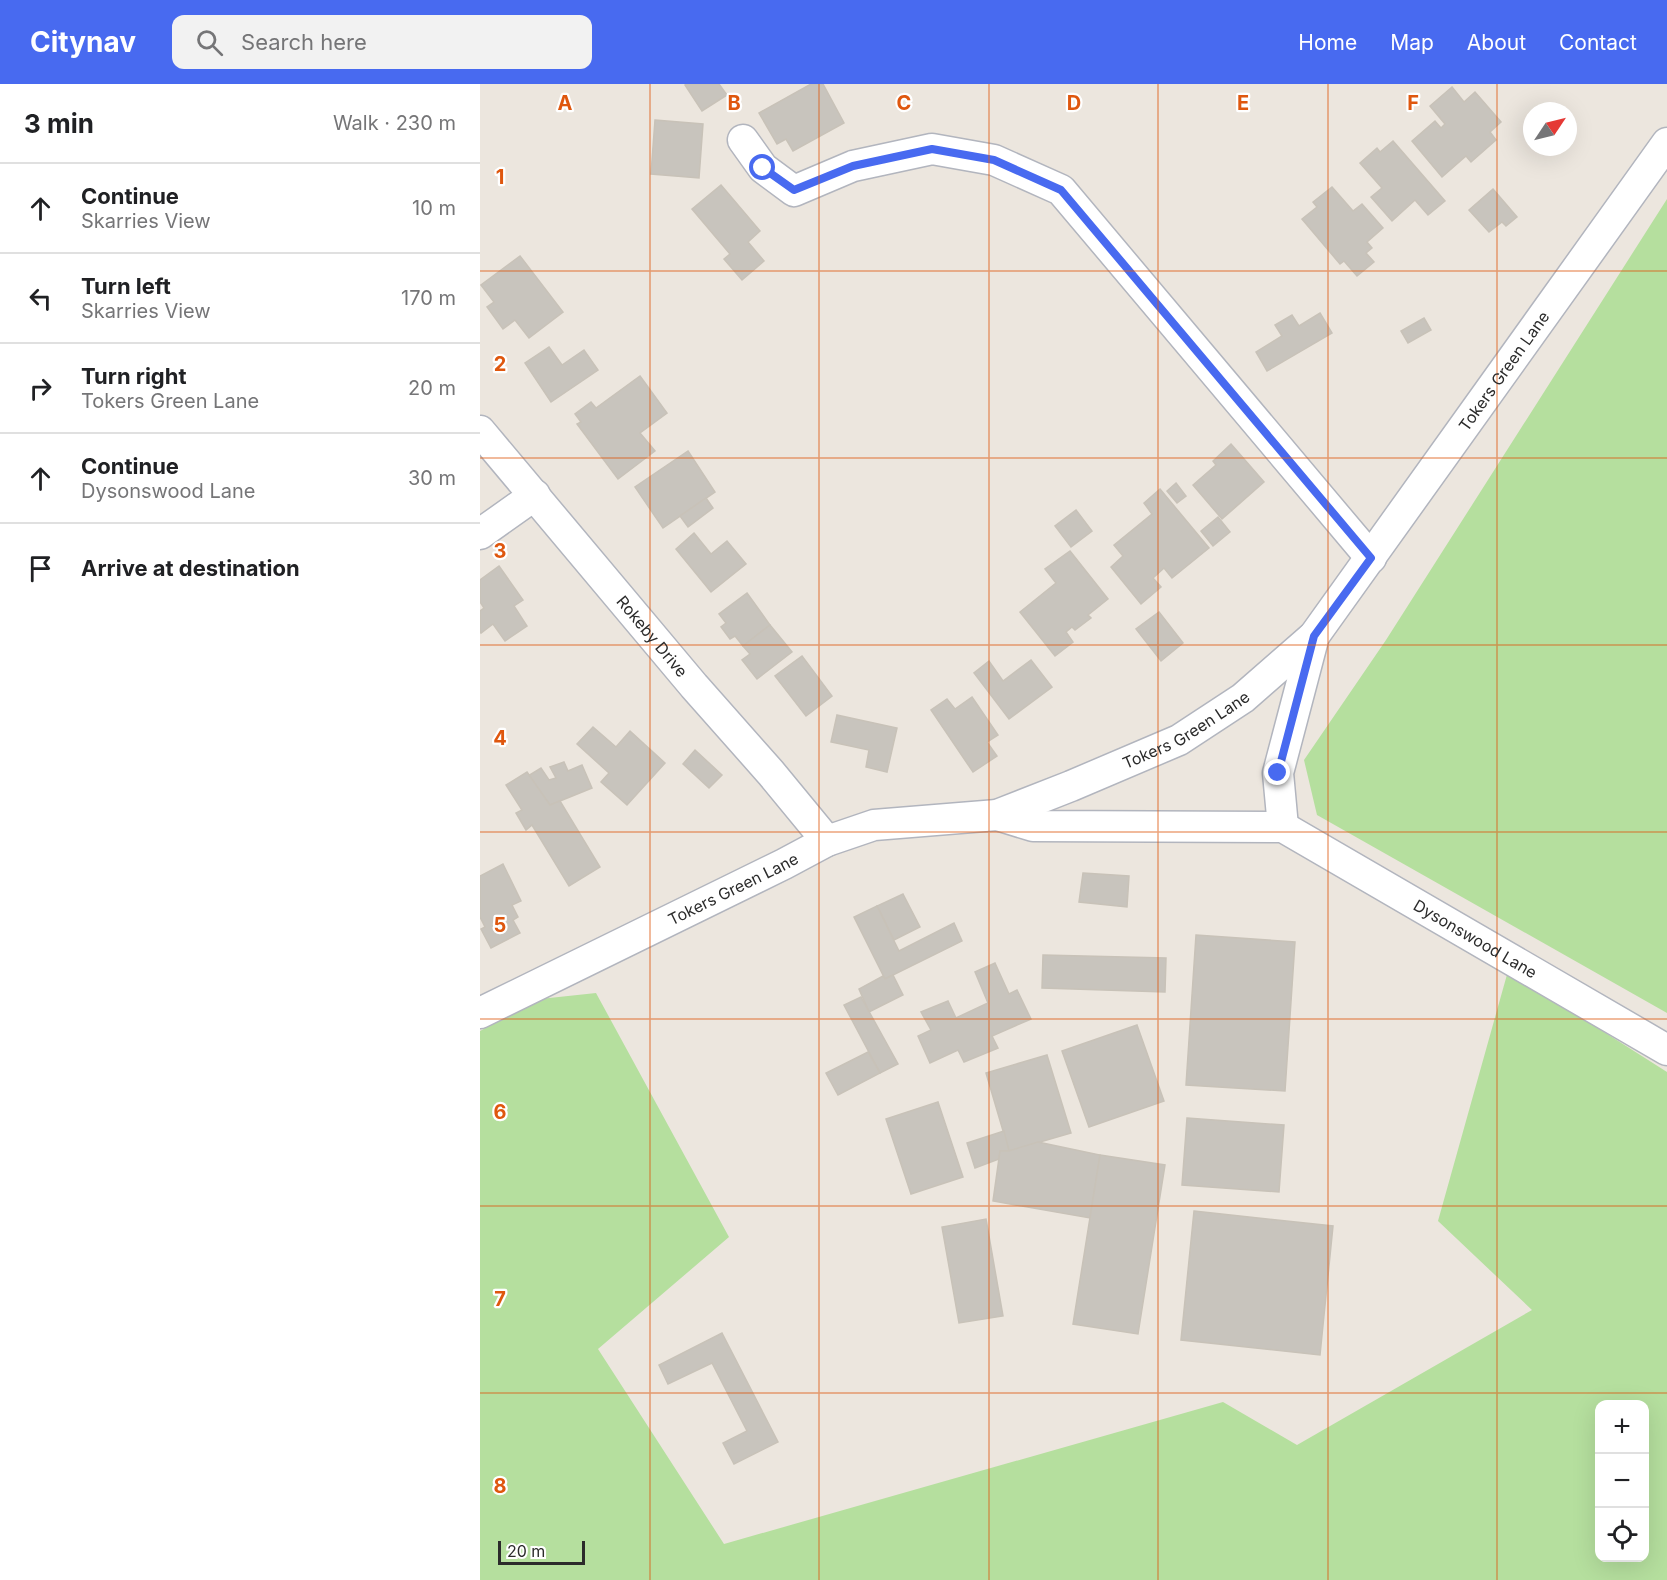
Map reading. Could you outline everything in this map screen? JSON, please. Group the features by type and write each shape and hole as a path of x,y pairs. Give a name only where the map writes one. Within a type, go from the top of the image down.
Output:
{"street":[{"path":"744,140 763,168 794,190 853,166 932,149 994,160 1061,190 1371,558"},
{"name":"Tokers Green Lane","path":"480,1013 827,841 874,825 997,815 1179,740 1243,698 1314,636 1667,143"},
{"name":"Rokeby Drive","path":"480,431 694,686 771,772 827,841"},
{"path":"480,534 535,495"},
{"path":"1283,827 1278,773 1314,636"},
{"name":"Dysonswood Lane","path":"997,815 1033,826 1283,827 1667,1050"}],"green space":[{"path":"1667,199 1667,1013 1317,815 1304,760 1386,640"},
{"path":"1508,971 1667,1072 1667,1580 480,1580 480,1031 540,999 596,993 729,1237 598,1349 724,1544 1223,1402 1297,1445 1532,1310 1438,1221"}],"building":[{"path":"719,84 727,95 702,111 685,85"},
{"path":"811,84 823,84 844,123 793,151 786,139 777,144 759,113"},
{"path":"1452,87 1464,102 1475,92 1501,122 1490,132 1496,140 1471,162 1466,156 1442,177 1412,141 1435,121 1441,128 1445,124 1430,106"},
{"path":"655,120 703,124 699,178 651,174"},
{"path":"1393,141 1445,201 1428,215 1415,200 1392,221 1371,197 1382,188 1360,163 1377,148 1380,152"},
{"path":"721,185 760,231 748,242 764,261 742,280 724,259 730,254 692,209"},
{"path":"1332,187 1353,211 1362,204 1383,228 1367,242 1372,248 1366,253 1374,262 1357,276 1344,261 1340,264 1302,219 1317,207 1313,202"},
{"path":"1493,189 1517,217 1506,226 1502,222 1489,232 1469,210"},
{"path":"520,256 563,312 529,338 515,320 503,329 487,307 494,302 481,285"},
{"path":"1320,313 1332,333 1267,371 1256,352 1282,336 1275,325 1292,315 1299,326"},
{"path":"1424,318 1431,330 1408,343 1401,331"},
{"path":"549,347 562,365 584,350 598,370 551,402 525,363"},
{"path":"640,376 667,413 640,433 655,451 618,479 577,424 581,422 575,414 591,402 596,408"},
{"path":"1231,444 1264,482 1222,519 1193,485 1216,465 1213,461"},
{"path":"688,451 715,492 663,528 635,487"},
{"path":"1176,483 1186,496 1177,503 1167,491"},
{"path":"1160,489 1209,548 1172,578 1164,568 1153,578 1161,587 1141,604 1111,567 1123,556 1114,545 1152,514 1144,503"},
{"path":"706,498 713,508 688,527 680,516"},
{"path":"1076,510 1092,531 1071,547 1055,526"},
{"path":"1218,517 1230,532 1213,546 1201,531"},
{"path":"694,533 711,554 727,541 746,564 711,592 676,549"},
{"path":"1070,551 1108,599 1088,615 1091,618 1075,630 1072,627 1066,632 1073,642 1055,656 1020,612 1056,583 1045,569"},
{"path":"499,566 523,600 514,606 527,626 505,641 493,624 481,633 480,631 480,611 484,608 480,602 480,580"},
{"path":"747,593 770,625 743,646 735,636 730,639 721,627 726,623 719,614"},
{"path":"1159,612 1183,643 1161,661 1136,629"},
{"path":"770,625 792,652 757,679 742,660 750,654 743,646"},
{"path":"802,656 832,696 806,716 775,676"},
{"path":"1031,660 1052,687 1009,719 974,673 989,661 1003,681"},
{"path":"972,697 998,735 987,742 997,756 973,772 931,710 947,699 955,709"},
{"path":"837,715 897,728 887,772 866,767 869,750 831,742"},
{"path":"593,727 616,747 630,731 665,763 627,805 601,782 609,773 577,744"},
{"path":"695,750 722,775 709,788 683,764"},
{"path":"564,762 568,771 582,765 592,788 550,805 528,776 541,768 549,780 556,778 550,767"},
{"path":"527,772 550,805 560,801 600,867 569,886 532,825 526,830 516,813 522,810 506,785"},
{"path":"503,864 521,901 512,905 518,917 513,920 520,933 491,948 481,929 485,927 480,917 480,876"},
{"path":"1083,873 1129,876 1127,907 1079,902"},
{"path":"903,894 920,927 894,940 877,906"},
{"path":"877,906 899,951 954,923 962,941 885,979 854,917"},
{"path":"1196,935 1295,942 1285,1091 1186,1085"},
{"path":"1043,955 1166,958 1165,992 1042,988"},
{"path":"995,963 1009,994 1017,990 1031,1019 992,1036 998,1048 964,1062 958,1050 930,1063 918,1036 931,1030 921,1012 948,1001 956,1018 988,1003 975,972"},
{"path":"893,975 903,995 869,1012 859,989 883,976 885,979"},
{"path":"861,997 898,1064 880,1073 844,1005"},
{"path":"1137,1025 1164,1101 1089,1127 1062,1051"},
{"path":"868,1052 880,1073 838,1095 826,1073"},
{"path":"1047,1055 1071,1133 1009,1151 986,1073"},
{"path":"938,1102 963,1177 911,1194 886,1119"},
{"path":"1187,1118 1284,1125 1279,1192 1182,1185"},
{"path":"1004,1131 1009,1151 1000,1151 999,1159 975,1168 967,1143"},
{"path":"1038,1142 1100,1155 1090,1218 993,1201 1000,1151 1009,1151"},
{"path":"1100,1155 1165,1165 1138,1334 1073,1324"},
{"path":"1194,1211 1333,1226 1320,1355 1181,1340"},
{"path":"986,1219 1003,1316 959,1323 942,1227"},
{"path":"722,1333 778,1442 734,1464 723,1443 747,1431 712,1363 668,1384 659,1365"}],"route":[{"path":"763,168 794,190 853,166 932,149 994,160 1061,190 1371,558 1314,636 1278,773"}]}
